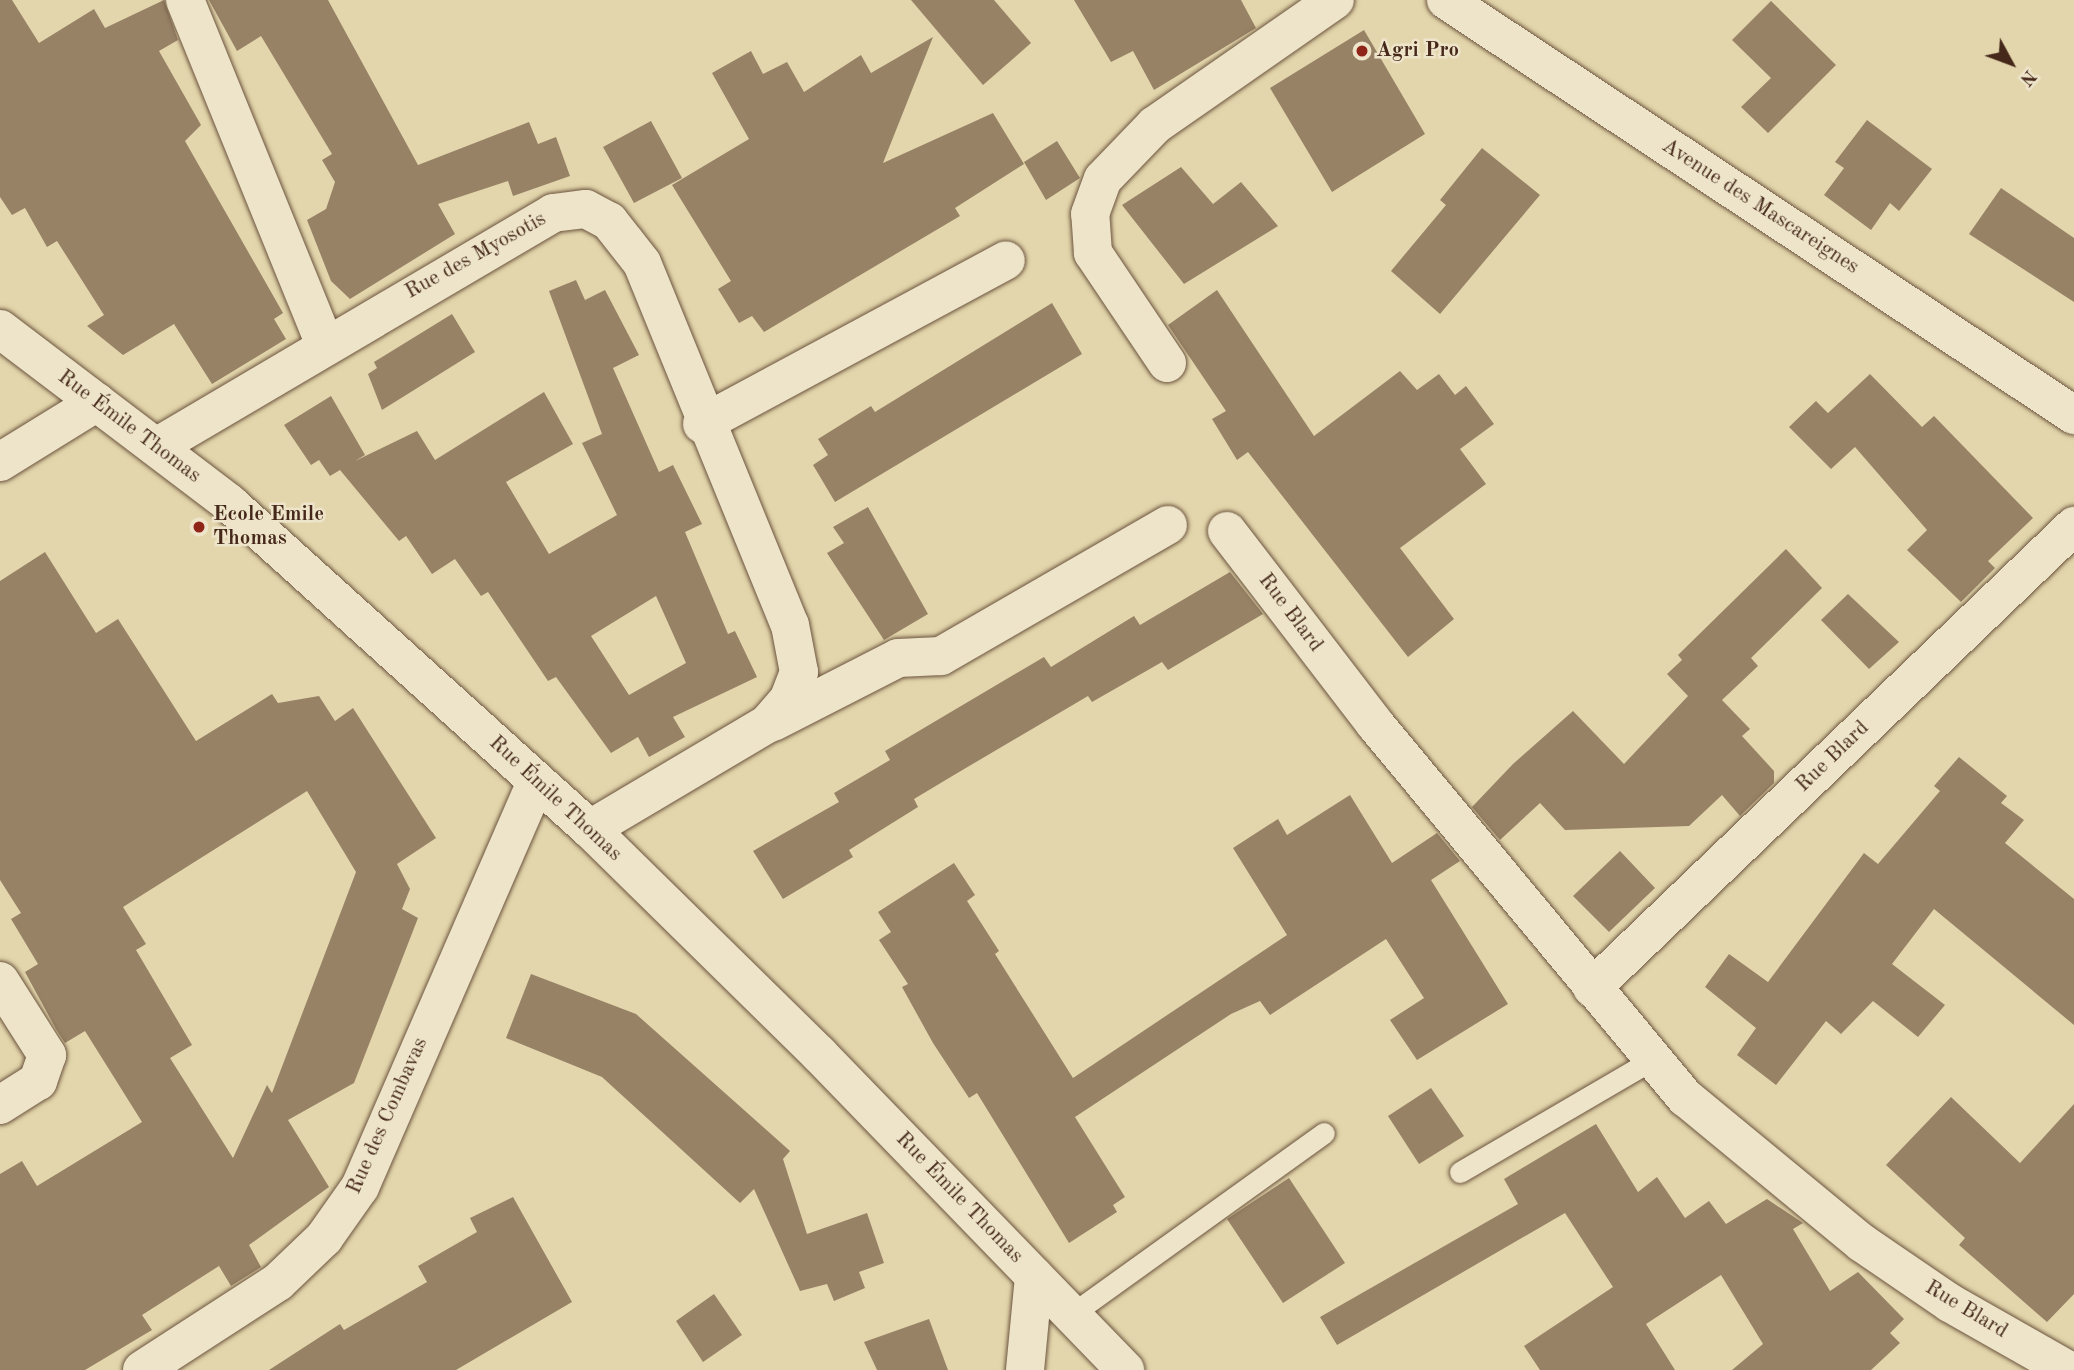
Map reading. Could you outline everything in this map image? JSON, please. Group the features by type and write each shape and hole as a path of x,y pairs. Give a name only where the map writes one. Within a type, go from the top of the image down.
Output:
{"street":[{"path":"185,0 324,342"},
{"path":"1167,363 1093,253 1090,214 1102,179 1155,125 1335,0"},
{"name":"Avenue des Mascareignes","path":"1446,0 2074,415"},
{"name":"Rue des Myosotis","path":"156,447 324,342 552,213 586,209 609,221 642,263 702,424 797,647 795,681 767,724 590,829"},
{"path":"702,424 1006,260"},
{"name":"Rue Émile Thomas","path":"0,329 229,503 590,829 1125,1370"},
{"path":"0,462 97,402"},
{"path":"767,724 898,658 942,656 1168,525"},
{"name":"Rue Blard","path":"1592,988 2074,526"},
{"name":"Rue Blard","path":"1227,531 1375,724 1686,1098 1862,1242 1950,1303 2068,1370"},
{"name":"Rue des Combavas","path":"142,1370 278,1282 324,1238 360,1186 537,783"},
{"path":"0,981 47,1055 38,1081 0,1105"},
{"path":"1024,1370 1034,1276"}],"lane":[{"path":"1460,1171 1652,1060"},
{"path":"1072,1314 1324,1133"}],"building":[{"path":"0,0 12,0 39,43 94,9 105,28 164,0 178,40 159,51 201,125 185,141 283,313 274,319 286,339 212,384 174,324 123,355 87,326 104,315 57,241 47,247 25,208 12,215 0,197"},
{"path":"209,0 328,0 418,165 529,122 538,144 556,137 570,176 513,196 508,181 438,204 455,234 350,299 331,281 307,220 326,209 335,182 322,160 332,154 261,36 237,51"},
{"path":"911,0 994,0 1031,43 983,85"},
{"path":"1074,0 1241,0 1256,28 1154,90 1133,51 1111,62"},
{"path":"1771,1 1836,65 1768,133 1741,107 1771,78 1732,40"},
{"path":"1364,30 1425,134 1332,192 1270,88"},
{"path":"933,37 883,163 993,113 1024,164 955,208 960,216 764,332 752,316 739,323 718,289 731,281 672,185 749,139 712,73 751,51 763,74 787,62 804,92 861,55 871,73"},
{"path":"1867,120 1932,169 1899,211 1890,203 1871,230 1824,195 1844,168 1835,162"},
{"path":"651,121 682,178 634,203 603,147"},
{"path":"1057,141 1080,178 1046,200 1024,162"},
{"path":"1482,148 1540,195 1440,314 1391,271 1446,205 1440,200"},
{"path":"1181,167 1213,204 1241,182 1278,226 1184,284 1122,205"},
{"path":"2001,188 2074,238 2074,302 1969,234"},
{"path":"576,280 585,300 605,290 639,355 613,368 659,472 673,465 702,524 685,532 728,634 735,631 757,677 673,717 685,737 649,757 638,737 611,753 556,677 548,681 488,592 481,596 455,559 432,574 406,536 399,541 340,470 330,476 319,460 311,465 284,425 331,396 365,455 355,461 417,431 435,460 544,392 573,444 506,482 549,554 617,515 582,443 602,434 549,291","holes":["656,596 686,663 629,695 591,636"]},
{"path":"1217,290 1314,436 1400,371 1417,390 1439,374 1455,395 1466,386 1494,424 1460,449 1486,484 1400,548 1454,619 1408,657 1248,452 1237,460 1212,419 1226,411 1168,325"},
{"path":"1052,303 1082,354 835,502 813,465 828,455 818,439 871,406 875,412"},
{"path":"452,314 475,352 382,410 368,374 377,368 374,362"},
{"path":"1870,374 1922,427 1934,416 2033,518 1988,561 1995,568 1961,602 1907,550 1927,530 1855,447 1831,469 1789,427 1816,401 1828,413"},
{"path":"868,507 928,614 884,640 827,553 844,543 833,527"},
{"path":"1786,549 1822,588 1751,658 1758,666 1722,700 1750,729 1742,736 1774,771 1774,783 1740,816 1722,795 1689,826 1565,830 1540,803 1500,840 1472,807 1513,764 1573,711 1624,764 1688,696 1667,674 1682,660 1678,655"},
{"path":"45,552 96,633 118,619 196,741 272,694 278,703 319,696 335,721 353,708 436,838 397,864 410,889 402,909 418,918 354,1083 288,1120 329,1187 249,1245 261,1267 231,1286 219,1266 142,1315 152,1330 85,1370 0,1370 0,1174 22,1161 37,1186 142,1122 85,1031 65,1043 56,1029 25,972 38,964 11,919 21,913 0,880 0,581","holes":["307,791 356,872 272,1093 267,1085 233,1158 170,1058 192,1045 136,950 146,944 123,907"]},
{"path":"1230,572 1263,614 1168,670 1162,662 1092,702 1088,696 954,775 914,799 918,807 849,850 853,857 783,899 753,851 839,802 834,793 890,760 885,751 1044,657 1051,667 1134,616 1140,625"},
{"path":"1848,594 1899,642 1869,669 1821,620"},
{"path":"1959,757 2007,796 2001,803 2024,820 2005,843 2074,899 2074,1025 1934,909 1892,964 1945,1005 1918,1037 1873,1001 1841,1034 1826,1021 1776,1085 1737,1055 1756,1028 1705,987 1729,954 1768,982 1864,853 1878,864 1940,791 1934,786"},
{"path":"1350,795 1392,863 1437,833 1460,861 1431,880 1508,1004 1417,1060 1390,1020 1424,998 1386,939 1270,1015 1260,1001 1231,1014 1075,1117 1125,1197 1113,1205 1117,1212 1069,1243 977,1093 969,1098 933,1043 902,987 908,984 879,940 891,932 878,912 954,863 975,895 967,901 999,951 995,954 1073,1078 1287,935 1233,848 1278,819 1287,835"},
{"path":"1620,851 1655,888 1609,932 1573,896"},
{"path":"531,974 636,1014 790,1151 783,1159 807,1234 867,1213 884,1263 859,1272 865,1288 834,1301 827,1284 800,1291 754,1189 740,1203 602,1077 506,1038"},
{"path":"1431,1088 1464,1136 1419,1164 1388,1116"},
{"path":"1951,1097 2020,1163 2074,1104 2074,1294 2047,1322 1959,1245 1965,1238 1886,1165"},
{"path":"1596,1124 1638,1192 1657,1177 1685,1218 1709,1201 1726,1224 1767,1199 1803,1223 1793,1229 1830,1291 1858,1272 1904,1319 1890,1333 1900,1343 1871,1370 1732,1370 1763,1344 1721,1275 1646,1324 1675,1370 1540,1370 1524,1346 1613,1287 1565,1213 1337,1345 1320,1317 1518,1204 1504,1179"},
{"path":"1289,1178 1345,1263 1283,1303 1227,1219"},
{"path":"513,1197 572,1302 456,1370 269,1370 340,1324 344,1330 427,1282 418,1266 477,1232 470,1218"},
{"path":"714,1294 742,1335 703,1362 676,1321"},
{"path":"929,1319 948,1370 877,1370 864,1342"}],"place":[{"name":"Agri Pro","path":"1362,51"},
{"name":"Ecole Emile Thomas","path":"199,527"}]}
